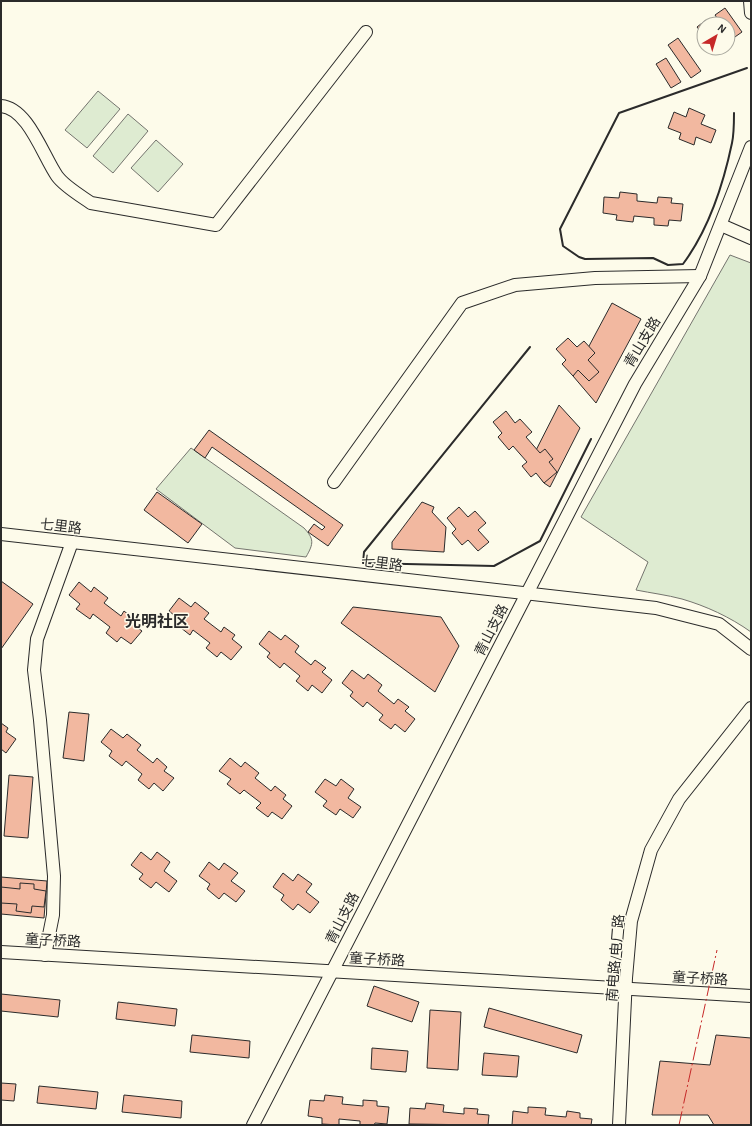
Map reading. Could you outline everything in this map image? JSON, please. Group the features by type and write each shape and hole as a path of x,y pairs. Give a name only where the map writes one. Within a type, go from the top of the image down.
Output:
{"street":[{"path":"750,1 751,13"},
{"path":"1,106 8,106 22,117 58,178 92,203 216,225 366,32"},
{"name":"青山支路","path":"253,1125 635,384 700,276 751,147"},
{"path":"721,225 751,238"},
{"path":"334,482 462,303 515,285 595,278 700,276"},
{"name":"七里路","path":"1,534 656,608 719,624 751,649"},
{"path":"45,955 53,915 54,876 42,736 34,670 37,639 72,542"},
{"name":"南电路/电厂路","path":"619,1125 631,921 650,850 679,799 751,708"},
{"name":"童子桥路","path":"1,952 751,996"}],"green space":[{"path":"98,91 120,109 87,148 65,130"},
{"path":"128,114 148,131 113,173 93,156"},
{"path":"156,140 183,164 158,192 131,168"},
{"path":"730,255 751,263 751,632 718,612 700,605 676,598 636,590 648,562 581,517"},
{"path":"191,448 304,528 310,535 312,541 312,545 306,557 235,548 156,489"}],"building":[{"path":"725,8 731,16 716,16"},
{"path":"736,24 742,32 736,36"},
{"path":"678,38 701,71 691,78 668,45"},
{"path":"666,58 681,82 671,88 656,64"},
{"path":"689,108 705,115 701,124 716,130 711,143 696,137 694,145 679,139 681,133 668,128 674,112 686,117"},
{"path":"620,192 637,194 637,201 657,203 658,197 672,198 671,203 683,204 681,221 669,220 668,226 654,225 654,218 634,216 633,222 616,220 617,215 603,213 604,197 619,198"},
{"path":"612,303 641,319 596,403 573,376"},
{"path":"568,338 577,347 584,341 595,353 588,360 599,372 589,381 578,370 573,376 562,364 566,360 556,349"},
{"path":"559,405 580,428 550,487 544,483 530,462"},
{"path":"506,411 515,423 520,419 532,432 526,437 540,453 545,449 553,459 549,462 557,472 544,483 536,473 531,477 522,466 527,462 513,446 509,450 498,437 502,433 493,422"},
{"path":"209,430 343,525 328,546 308,532 314,524 322,530 325,527 212,447 205,458 194,450"},
{"path":"157,492 202,524 188,543 144,510"},
{"path":"422,502 434,507 432,512 446,527 444,552 392,549 392,542"},
{"path":"459,507 468,517 475,511 486,523 478,530 489,542 478,551 468,540 462,545 452,533 456,529 447,518"},
{"path":"1,581 33,604 1,649"},
{"path":"79,582 91,592 94,587 108,598 104,603 121,616 124,611 135,620 132,624 142,631 131,644 121,637 117,642 106,633 110,627 93,614 90,619 76,609 80,604 69,595"},
{"path":"179,598 191,607 195,602 209,613 204,619 221,632 224,627 235,635 232,639 242,647 231,660 221,652 217,657 206,648 210,643 193,630 190,635 176,624 180,620 169,611"},
{"path":"353,607 441,617 459,646 435,692 341,623"},
{"path":"269,631 281,640 285,635 299,646 295,652 311,665 315,660 326,668 322,672 332,680 322,693 312,685 308,691 296,681 300,676 284,663 280,668 267,657 270,653 259,644"},
{"path":"352,670 364,679 368,674 382,685 378,691 394,704 398,699 409,707 405,711 415,719 405,732 395,724 391,729 379,720 383,715 367,702 363,707 350,696 353,692 342,683"},
{"path":"69,712 89,714 84,761 63,758"},
{"path":"1,723 8,728 6,732 16,739 6,753 1,749"},
{"path":"111,729 123,738 127,734 141,745 137,750 153,763 157,758 167,767 164,771 174,778 163,791 154,783 149,789 138,780 142,774 126,761 122,766 109,756 112,751 101,742"},
{"path":"230,758 241,767 245,762 259,773 255,778 271,791 275,786 286,795 283,799 292,806 282,819 272,812 268,817 256,808 261,803 244,790 240,794 227,784 231,779 219,771"},
{"path":"9,775 33,777 28,838 4,836"},
{"path":"325,779 336,786 341,779 354,789 348,798 361,807 353,818 340,809 336,815 323,806 327,801 315,792"},
{"path":"141,852 151,860 157,852 170,862 164,871 177,881 169,892 156,882 151,888 139,879 143,874 131,865"},
{"path":"209,862 219,870 224,863 238,873 231,881 245,891 236,902 224,893 219,899 207,889 210,884 199,876"},
{"path":"283,873 293,881 298,874 312,884 306,892 319,902 310,913 298,904 293,910 281,900 284,895 273,887"},
{"path":"1,877 47,881 44,918 1,914"},
{"path":"20,883 34,884 34,889 46,891 44,907 32,906 31,913 16,911 17,904 1,903 1,887 20,889"},
{"path":"374,986 419,1002 412,1022 367,1006"},
{"path":"1,994 60,1000 58,1017 1,1011"},
{"path":"118,1002 177,1009 175,1026 116,1019"},
{"path":"489,1008 582,1035 577,1053 484,1027"},
{"path":"430,1010 461,1012 458,1070 427,1068"},
{"path":"192,1035 250,1041 249,1058 190,1052"},
{"path":"716,1035 751,1038 751,1125 714,1125 708,1115 652,1115 660,1061 710,1065"},
{"path":"372,1048 408,1051 406,1072 371,1069"},
{"path":"484,1053 519,1056 517,1077 482,1075"},
{"path":"1,1083 16,1084 14,1101 1,1100"},
{"path":"39,1086 98,1092 96,1109 37,1103"},
{"path":"124,1095 182,1101 181,1118 122,1112"},
{"path":"325,1095 343,1097 342,1104 363,1106 363,1100 377,1101 377,1106 389,1107 387,1124 375,1123 374,1125 360,1125 360,1121 339,1119 339,1125 322,1124 322,1118 308,1116 310,1100 324,1101"},
{"path":"426,1103 444,1105 443,1112 464,1114 464,1108 478,1109 477,1114 489,1115 488,1125 409,1124 410,1108 425,1109"},
{"path":"528,1107 546,1108 545,1115 566,1117 567,1111 580,1113 580,1118 592,1119 591,1125 512,1125 513,1111 528,1113"}],"wall":[{"path":"734,113 733,140 714,206 708,222 683,264 668,265 653,258 585,259 579,257 563,246 560,229 619,113 747,68"},
{"path":"530,347 364,552 363,563 494,566 540,541 591,439"}],"power":[{"path":"679,1125 717,950"}],"district":[{"name":"光明社区","path":"157,621"}]}
